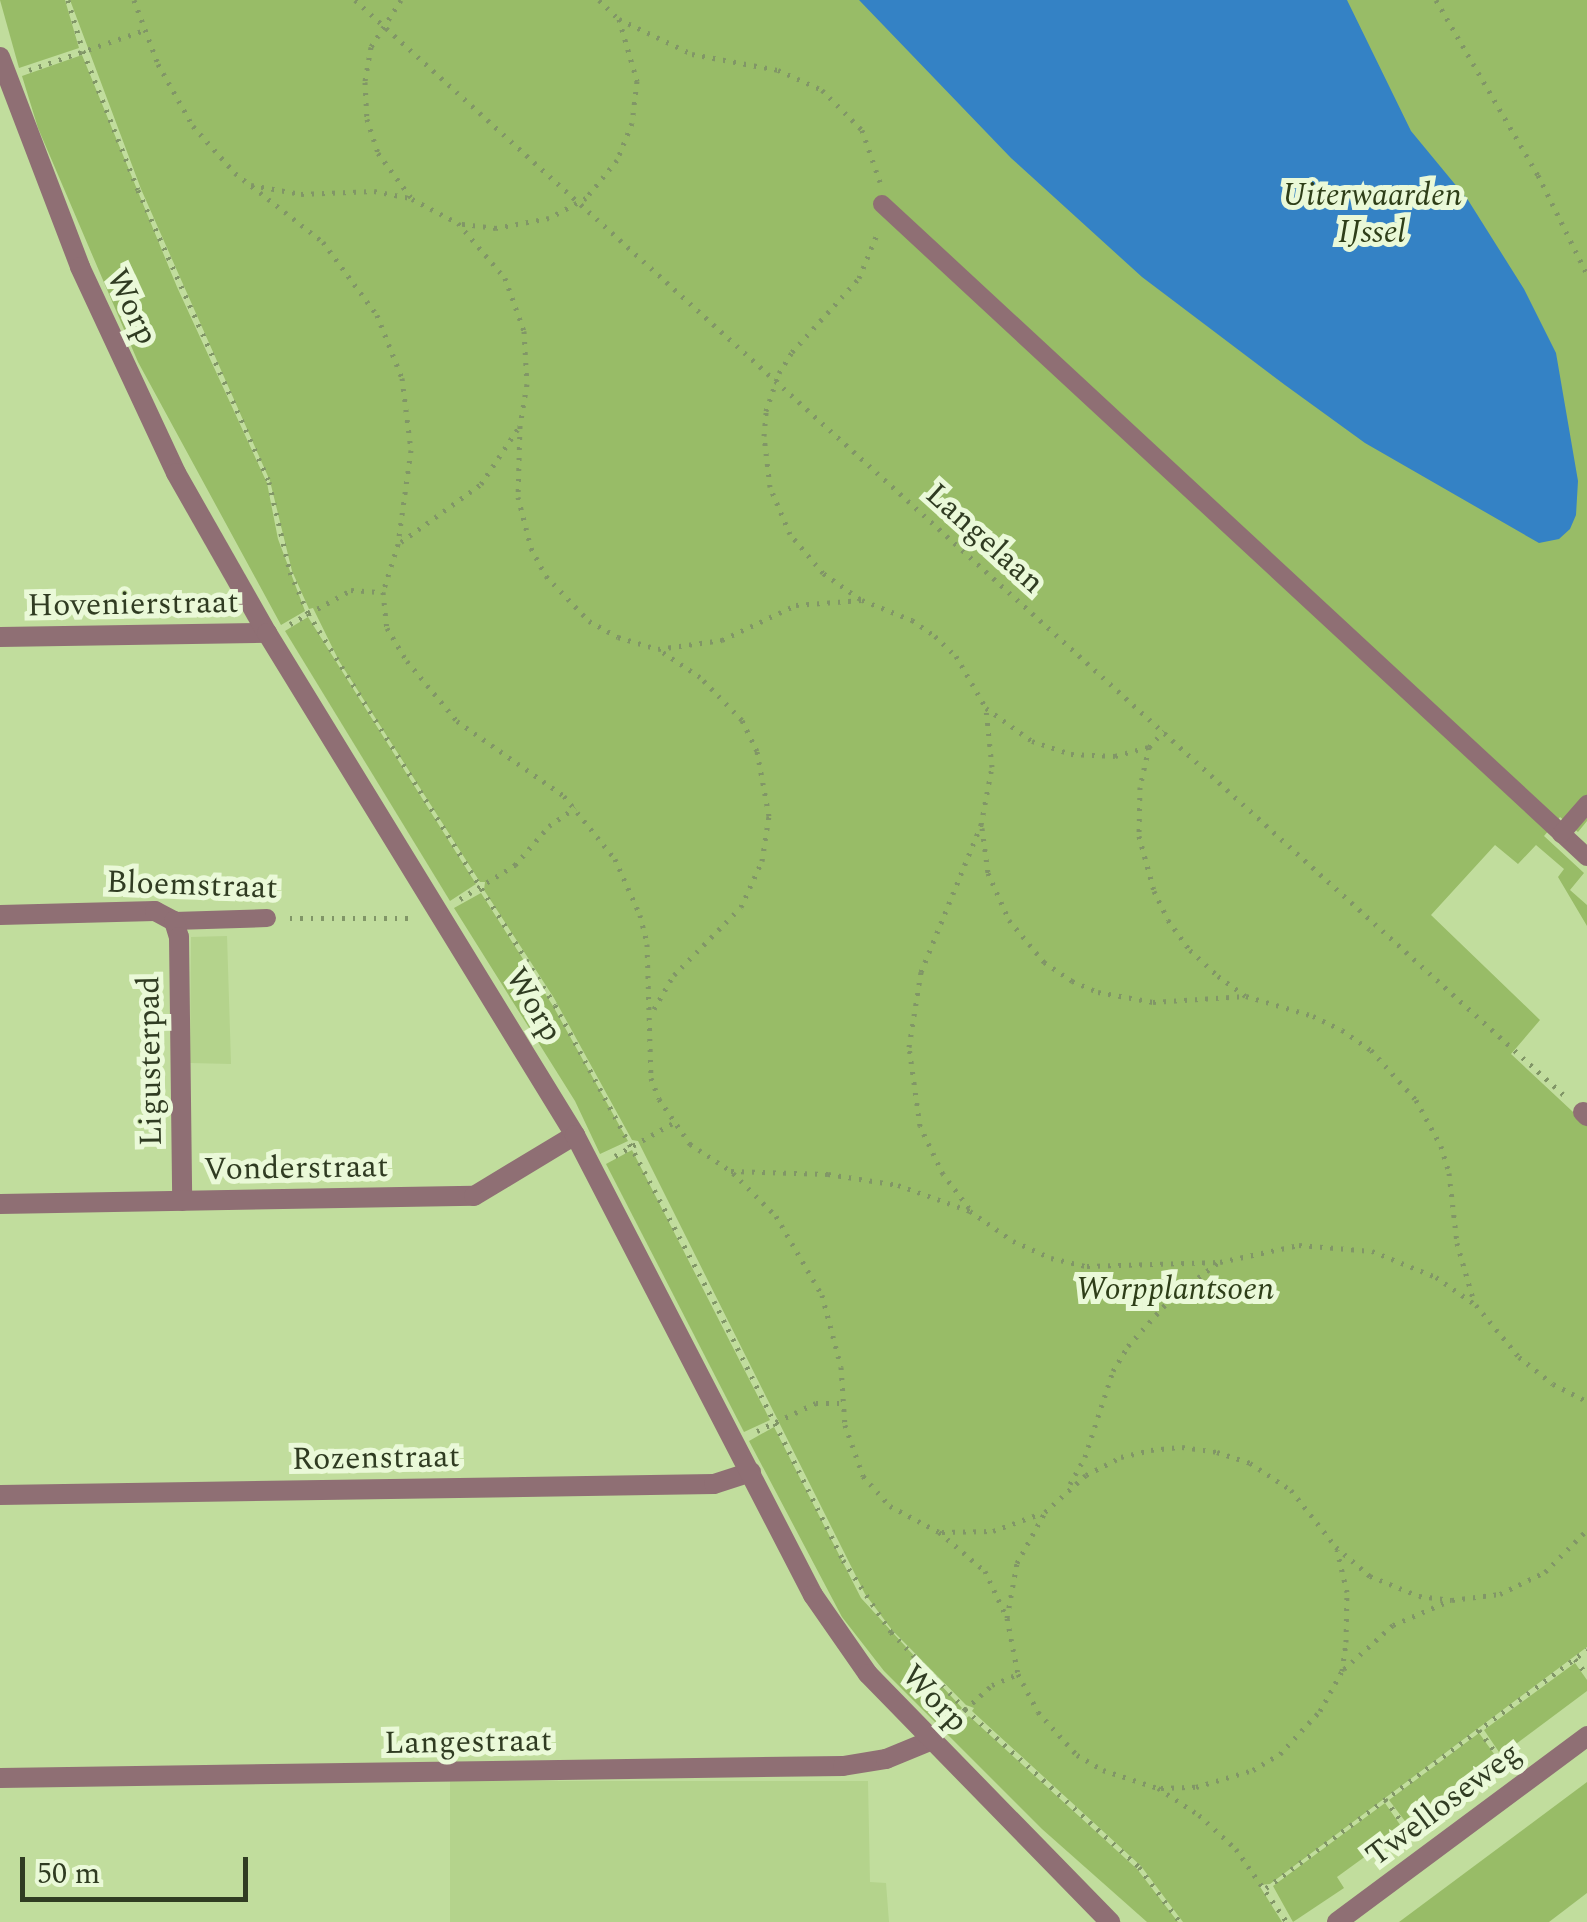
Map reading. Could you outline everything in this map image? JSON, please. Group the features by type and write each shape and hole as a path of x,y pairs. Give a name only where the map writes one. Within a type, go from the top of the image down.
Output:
{"street":[{"name":"Worp","path":"3,67 80,266 176,473 276,630 576,1135 835,1631 932,1740 1110,1922"},
{"name":"Hovenierstraat","path":"0,637 276,630"},
{"name":"Bloemstraat","path":"0,916 156,912 174,922"},
{"name":"Ligusterpad","path":"174,922 179,937 182,1201"},
{"name":"Vonderstraat","path":"0,1204 474,1196 576,1135"},
{"name":"Rozenstraat","path":"0,1495 714,1484 751,1472"},
{"name":"Twelloseweg","path":"1337,1922 1587,1736"},
{"name":"Langestraat","path":"0,1778 843,1766 886,1759 932,1740"}],"lane":[{"path":"882,204 1587,857"},
{"path":"1556,830 1587,804"},
{"name":"Bloemstraat","path":"174,922 267,918"}],"path":[{"path":"68,0 83,51 145,206 268,482 285,555 308,613 555,1005 633,1146 864,1596 891,1632 965,1709 1139,1867 1180,1922"},
{"path":"134,0 158,64 193,126 248,184 302,223 335,255 362,290 388,337 406,398 411,450 398,544 383,592 387,628 396,646 457,722 546,782 575,808 616,860 635,902 651,968 651,1078 673,1124 690,1144 731,1171 776,1216 809,1268 833,1326 850,1446 864,1476 890,1506 939,1532 985,1571 1006,1618 1018,1674 1038,1712 1077,1755 1103,1770 1158,1788 1220,1834 1266,1888 1287,1922"},
{"name":"Langelaan","path":"355,0 1586,1112"},
{"path":"400,0 382,24 367,63 367,119 378,153 412,199"},
{"path":"599,0 619,19 692,54 803,78 838,101 870,146 882,204 874,251 860,278 792,352 775,382 764,436 765,463 778,511 805,556 862,600 912,620 935,636 956,656 986,708 992,767 982,824 922,972 908,1047 920,1126 942,1174 970,1211"},
{"path":"1436,0 1538,176 1587,274"},
{"path":"458,223 521,226 580,203 618,160 634,113 634,61 619,19"},
{"path":"3,67 83,51 145,30"},
{"path":"248,184 300,194 374,190 412,199 458,223 505,278 519,310 527,353 517,470 522,520 546,576 589,621 618,637 658,650 700,677 742,720 757,751 770,816 762,861 740,907 674,976 652,1011"},
{"path":"398,544 481,484 520,426"},
{"path":"276,630 351,590 383,592"},
{"path":"658,650 722,640 796,605 862,600"},
{"path":"986,708 1032,741 1071,754 1115,756 1150,747"},
{"path":"1164,731 1150,747 1138,812 1154,891 1190,950 1246,996"},
{"path":"480,887 515,865 549,826 575,808"},
{"path":"982,824 988,873 1008,920 1044,962 1072,981 1140,1000 1246,996 1313,1016 1342,1030 1380,1059 1416,1100 1441,1146 1449,1173 1457,1242 1476,1305"},
{"name":"Bloemstraat","path":"267,918 407,920 440,910"},
{"path":"633,1146 673,1124"},
{"path":"731,1171 863,1179 898,1185 970,1211 1013,1241 1051,1258 1087,1266 1220,1262 1263,1249 1341,1246 1404,1261 1476,1305 1519,1358 1553,1384 1587,1401"},
{"path":"1069,1487 1085,1457 1113,1371 1128,1346 1173,1296 1220,1262"},
{"path":"774,1422 816,1403 843,1403"},
{"path":"1006,1618 1017,1562 1045,1512 1069,1487 1120,1457 1182,1447 1217,1452 1250,1463 1291,1490 1336,1547 1370,1576 1394,1588 1452,1600"},
{"path":"939,1532 993,1532 1045,1512"},
{"path":"1158,1788 1224,1781 1280,1754 1320,1711 1342,1672 1393,1625 1452,1600 1500,1594 1524,1584 1563,1557 1587,1530"},
{"path":"1336,1547 1348,1615 1342,1672"},
{"path":"1266,1888 1587,1650"},
{"path":"1575,1659 1587,1675"},
{"path":"965,1709 992,1684 1018,1674"},
{"path":"1479,1730 1520,1786"},
{"path":"1385,1800 1426,1856"}],"shaded area":[{"path":"227,936 231,1064 190,1063 191,937"},
{"path":"450,1781 868,1781 870,1882 886,1883 889,1922 450,1922"}],"green space":[{"path":"0,0 65,0 79,48 19,68"},
{"name":"Worpplantsoen","path":"70,0 1587,0 1587,821 1578,832 1560,817 1544,836 1584,873 1570,890 1587,905 1587,926 1558,877 1564,869 1536,845 1518,864 1495,845 1431,915 1540,1020 1511,1054 1587,1125 1587,1647 1270,1884 1259,1885 1282,1922 1183,1922 1141,1866 972,1711 974,1708 966,1705 892,1630 865,1594 638,1141 632,1140 554,998 484,890 485,882 480,882 339,661 313,608 309,609 292,571 270,481 141,189"},
{"path":"82,55 177,287 267,483 278,539 305,611 281,625 138,362 38,128 22,76"},
{"path":"308,617 476,884 450,901 285,631"},
{"path":"481,893 553,1006 628,1141 600,1154 575,1101 454,908"},
{"path":"632,1150 770,1420 744,1432 606,1164"},
{"path":"774,1427 861,1598 962,1708 941,1728 884,1671 842,1617 749,1441"},
{"path":"1575,1663 1587,1680 1587,1691 1501,1755 1484,1730"},
{"path":"969,1716 1137,1869 1178,1922 1147,1922 1042,1829 947,1734"},
{"path":"1479,1733 1497,1758 1408,1825 1389,1800"},
{"path":"1587,1782 1587,1893 1549,1922 1399,1922"},
{"path":"1385,1803 1403,1829 1337,1877 1344,1888 1293,1922 1273,1886"}],"water":[{"name":"Uiterwaarden IJssel","path":"859,0 1347,0 1411,131 1468,200 1524,289 1556,353 1578,481 1576,515 1570,529 1559,539 1539,543 1365,443 1285,385 1142,277 1011,158"}]}
